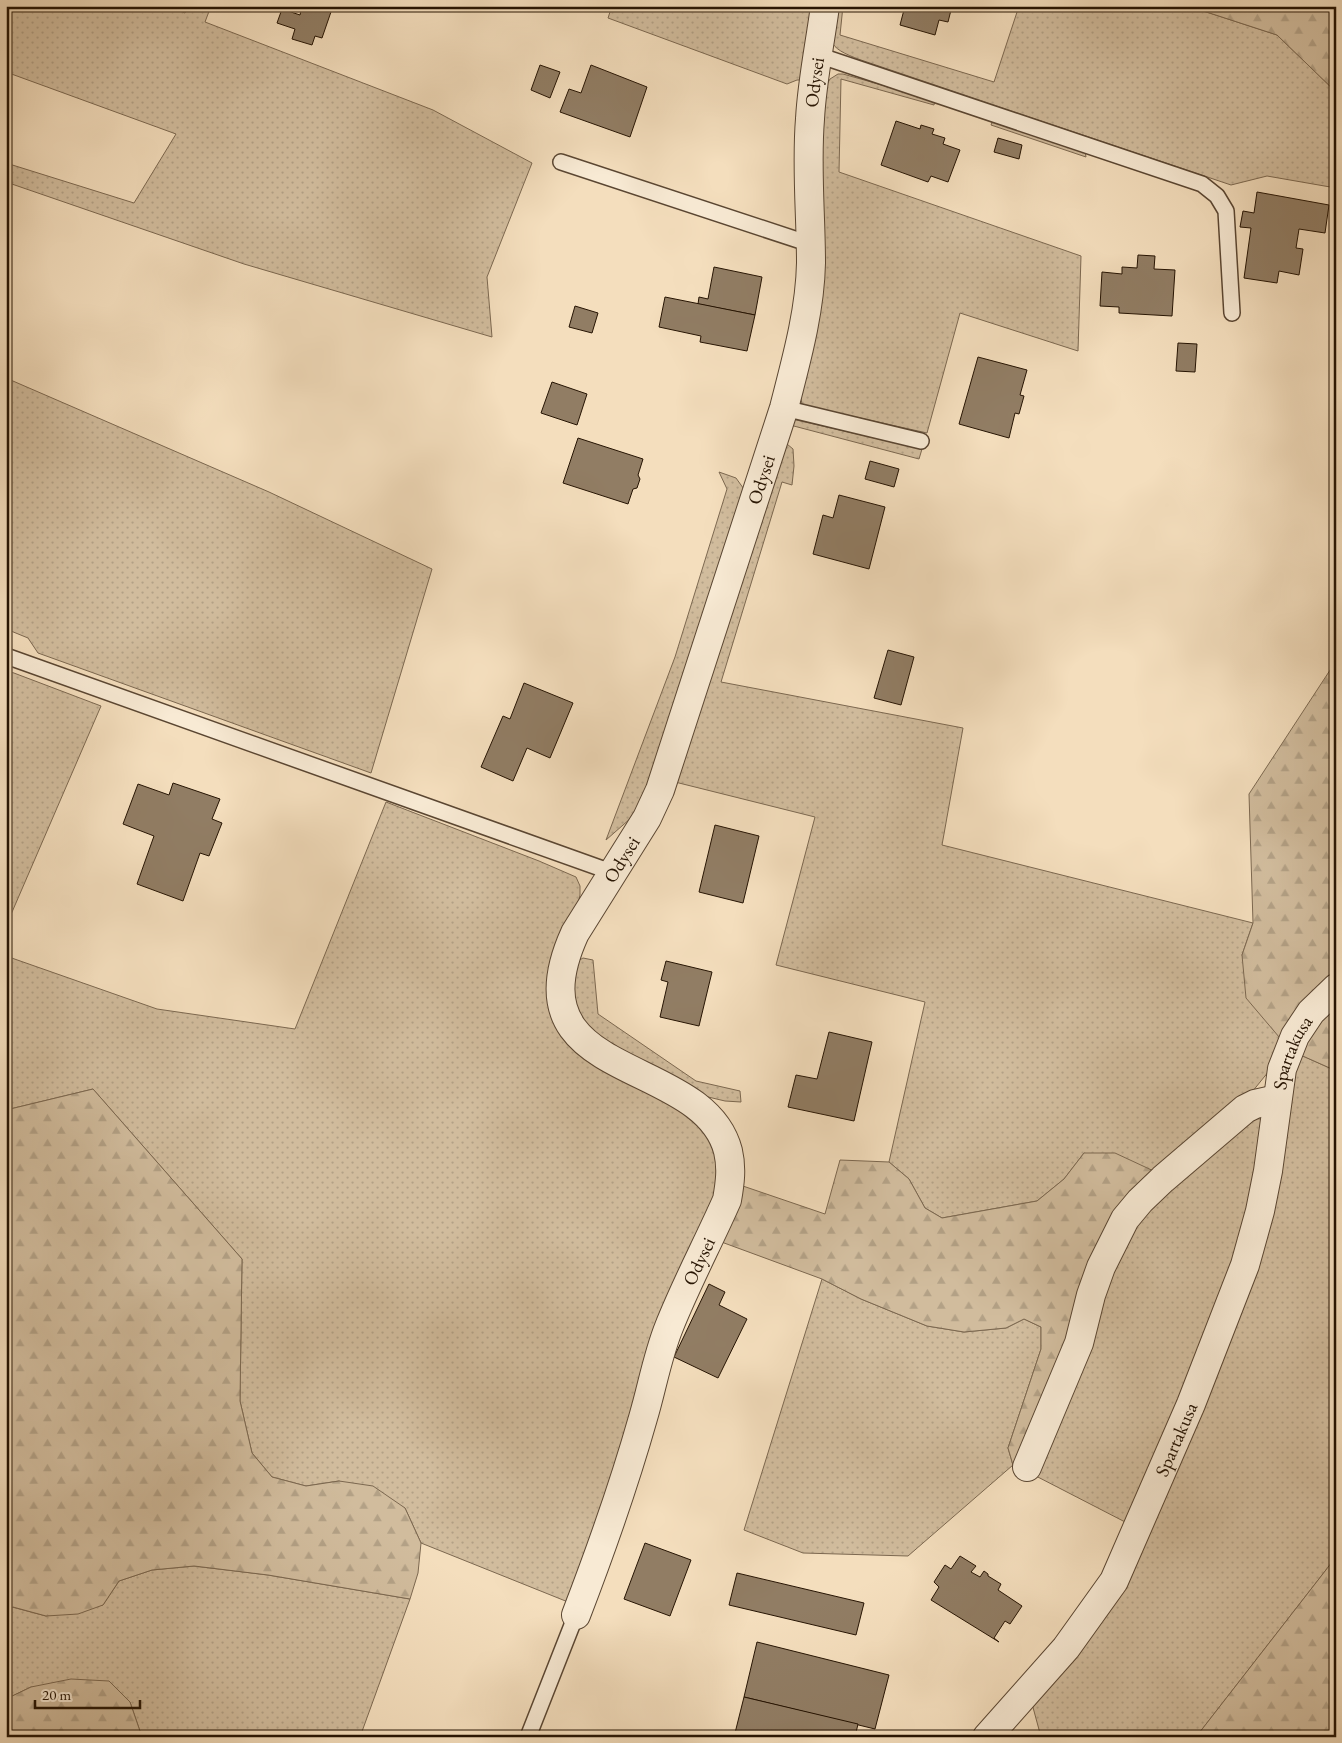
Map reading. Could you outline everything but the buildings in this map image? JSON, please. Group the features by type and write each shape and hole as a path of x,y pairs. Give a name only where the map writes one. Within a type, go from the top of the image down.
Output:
{"street":[{"name":"Odysei","path":"576,1615 602,1547 624,1481 669,1328 727,1200 730,1183 730,1164 728,1149 711,1119 684,1097 616,1063 592,1048 569,1022 563,1007 560,988 562,970 567,950 591,907 647,818 660,790 784,408 797,359 808,299 811,264 808,170 810,118 825,6"},
{"name":"Spartakusa","path":"987,1737 1066,1648 1114,1581 1191,1404 1244,1265 1260,1211 1268,1171 1282,1069 1295,1036 1311,1012 1336,988"},
{"name":"Spartakusa","path":"1027,1466 1079,1343 1091,1295 1101,1267 1125,1219 1140,1201 1163,1179 1244,1109 1255,1104 1277,1100"}],"lane":[{"path":"818,55 1202,184 1217,196 1226,211 1232,313"},
{"path":"561,162 810,244"},
{"path":"784,408 921,441"},
{"path":"6,656 614,873"},
{"path":"528,1737 576,1615"}],"green space":[{"path":"6,6 167,6 185,13 188,6 211,6 205,22 433,110 532,163 487,277 492,337 244,264 6,182 6,163 134,203 176,134 6,72"},
{"path":"612,6 815,6 805,80 797,80 787,84 608,18"},
{"path":"832,6 843,6 840,35 994,82 1019,6 1188,6 1277,35 1336,92 1336,188 1267,176 1231,185 861,60 841,51 832,41 830,27"},
{"path":"1188,6 1336,6 1336,92 1277,35"},
{"path":"838,74 935,100 934,105 841,79 839,172 1081,256 1078,351 960,313 927,433 802,405 800,391 818,236 825,88 830,79"},
{"path":"993,120 1085,151 1086,157 991,125"},
{"path":"6,378 269,492 432,569 371,773 38,653 28,638 6,629"},
{"path":"792,419 922,449 919,459 790,425"},
{"path":"787,444 793,449 792,485 782,482 721,682 963,728 942,845 1253,923 1242,955 1285,1044 1269,1071 1252,1092 1158,1173 1084,1153 1064,1179 1037,1201 942,1218 925,1208 909,1179 889,1162 925,1002 776,965 815,817 675,782 781,446"},
{"path":"719,472 736,478 746,492 648,790 631,818 606,840 675,657 727,489"},
{"path":"1336,661 1336,980 1285,1044 1246,998 1242,955 1253,923 1249,794"},
{"path":"6,670 101,706 6,926"},
{"path":"386,802 576,877 580,886 580,895 559,1028 568,1042 581,1054 681,1107 712,1141 720,1183 573,1604 421,1543 405,1508 339,1481 306,1486 272,1477 252,1453 240,1401 242,1259 93,1089 6,1110 6,956 157,1009 295,1029"},
{"path":"583,958 593,960 598,1014 696,1081 740,1091 741,1102 725,1101 704,1096 683,1087 622,1055 584,1024 570,994 576,962"},
{"path":"1336,996 1336,1073 1332,1069 1296,1053"},
{"path":"1296,1053 1332,1069 1336,1073 1336,1557 1196,1737 1041,1737 1031,1700 1169,1470"},
{"path":"93,1089 242,1259 240,1401 252,1453 272,1477 306,1486 339,1481 373,1486 405,1508 421,1543 418,1573 410,1599 268,1575 194,1566 152,1570 119,1581 103,1605 78,1614 46,1616 13,1607 6,1610 6,1110"},
{"path":"1250,1118 1261,1119 1265,1127 1254,1209 1129,1524 1032,1474 1133,1220"},
{"path":"1084,1153 1115,1153 1158,1173 1019,1468 1013,1465 1008,1448 1041,1349 1041,1327 1024,1319 1006,1328 964,1332 927,1326 861,1299 822,1279 716,1240 737,1184 825,1214 840,1160 889,1162 909,1179 925,1208 942,1218 1037,1201 1064,1179"},
{"path":"822,1279 861,1299 927,1326 964,1332 1006,1328 1024,1319 1041,1327 1041,1349 1008,1448 1013,1465 908,1556 803,1553 744,1530"},
{"path":"1336,1557 1336,1734 1333,1737 1196,1737"},
{"path":"194,1566 268,1575 410,1599 360,1737 142,1737 130,1702 31,1687 6,1699 6,1610 12,1607 46,1616 103,1605 119,1581 152,1570"},
{"path":"71,1679 109,1681 130,1702 142,1737 6,1737 6,1699 31,1687"}]}
